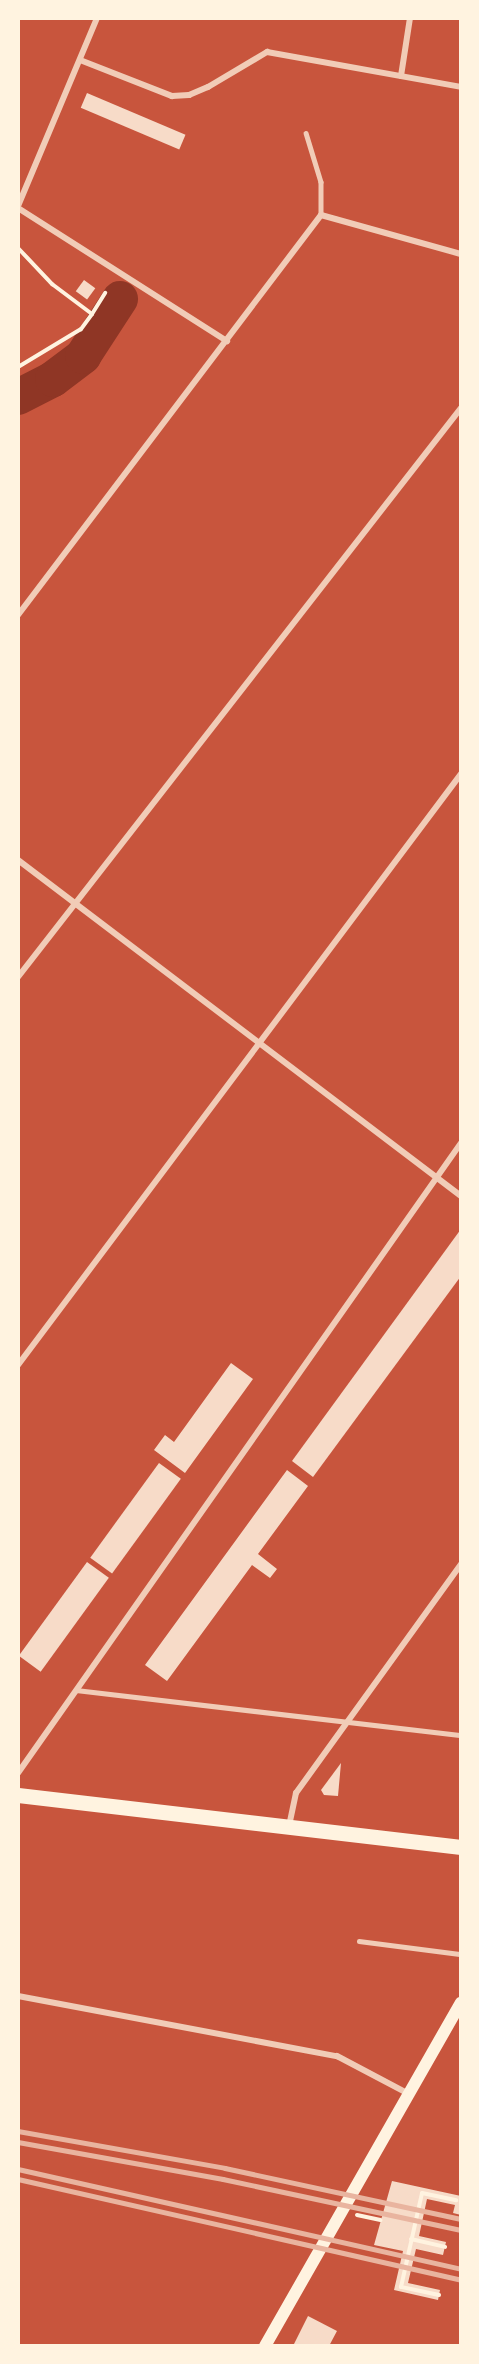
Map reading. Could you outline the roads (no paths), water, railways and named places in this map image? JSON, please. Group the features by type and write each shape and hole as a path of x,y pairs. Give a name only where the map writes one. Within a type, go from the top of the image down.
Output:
{"main road":[{"path":"18,1795 461,1847"},
{"path":"265,2346 354,2185 461,2003"}],"street":[{"path":"97,18 18,207 226,341"},
{"path":"401,76 410,18"},
{"path":"80,60 172,96 189,95 208,87 267,52 461,87"},
{"path":"18,615 321,215 461,254"},
{"path":"18,976 461,408"},
{"path":"18,1365 461,774"},
{"path":"18,860 257,1044 461,1196"},
{"path":"18,1773 74,1689 461,1143"},
{"path":"289,1826 296,1793 461,1564"},
{"path":"18,1996 337,2056 407,2093"}],"lane":[{"path":"306,133 321,182 321,215"},
{"path":"74,1689 347,1724 461,1735"},
{"path":"359,1941 461,1954"}],"waterway":[{"path":"18,397 53,379 83,356 120,299"}],"railway":[{"path":"18,2131 225,2168 461,2219"},
{"path":"18,2142 223,2179 461,2230"},
{"path":"18,2169 461,2269"},
{"path":"18,2179 461,2280"}]}
